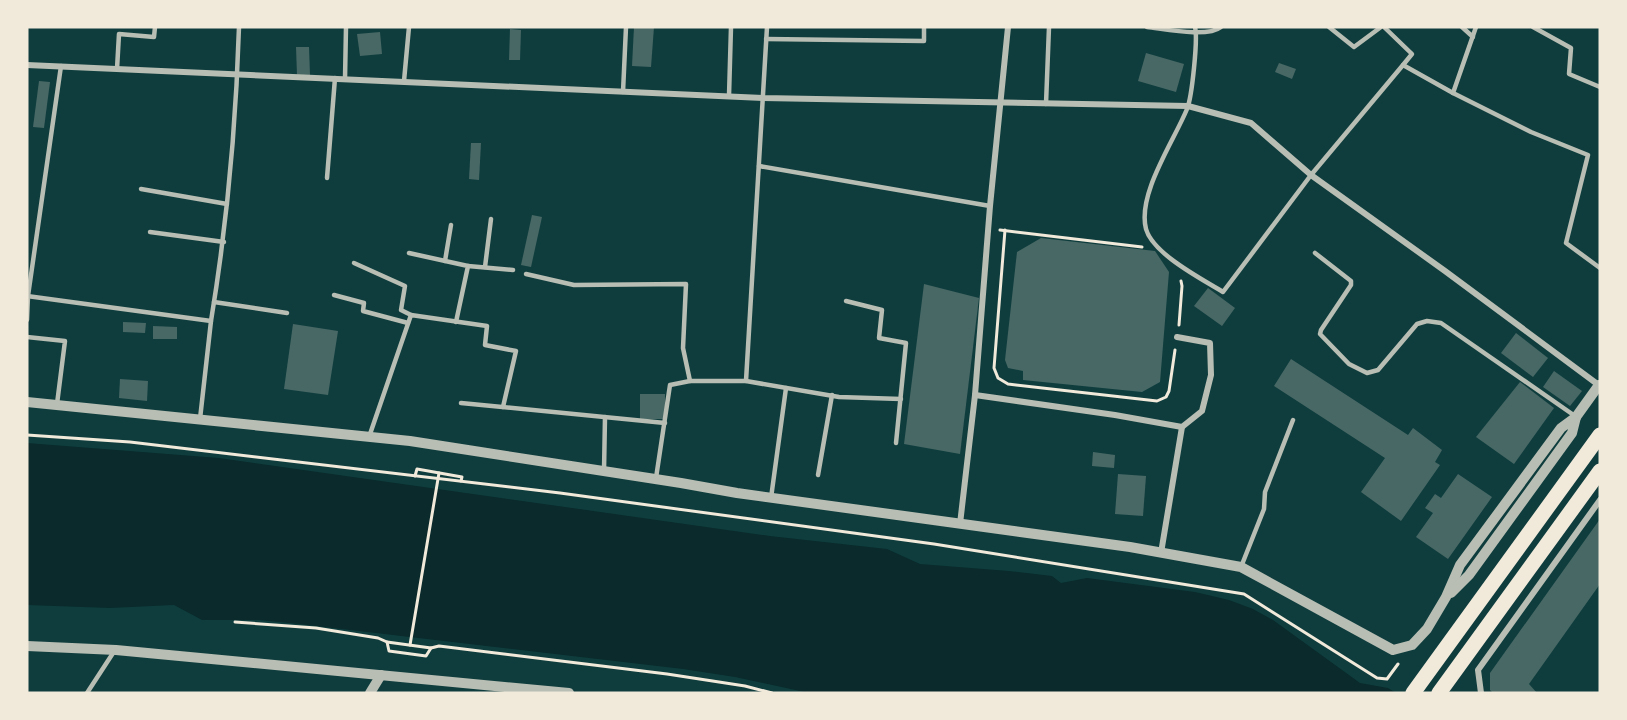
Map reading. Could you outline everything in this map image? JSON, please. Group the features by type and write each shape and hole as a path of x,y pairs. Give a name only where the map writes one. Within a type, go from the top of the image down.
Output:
{"main road":[{"path":"1413,693 1600,435"},
{"path":"1439,693 1600,471"}],"street":[{"path":"960,524 975,395 990,206 1008,27"},
{"path":"27,65 763,98 1188,106 1251,123 1311,175 1600,386 1576,417 1572,433 1469,575 1446,597 1427,629 1406,647 1393,650 1241,567 1161,553 771,498 421,443 27,402"},
{"path":"1161,553 1182,427 1202,411 1211,375 1210,343 1177,337"},
{"path":"975,395 1182,427"},
{"path":"1481,693 1478,670 1600,500"},
{"path":"27,646 116,650 381,675 508,690 569,693"},
{"path":"370,693 381,675"}],"lane":[{"path":"117,69 119,34 154,37 155,27"},
{"path":"200,419 211,321 224,242 238,74 239,27"},
{"path":"345,79 346,27"},
{"path":"404,81 409,27"},
{"path":"623,92 626,27"},
{"path":"729,96 731,27"},
{"path":"746,381 767,27"},
{"path":"766,39 924,42 924,27"},
{"path":"1046,104 1049,27"},
{"path":"1147,27 1215,32 1221,27"},
{"path":"1196,29 1188,106 1155,178 1145,207 1146,230 1157,246 1184,268 1223,292 1311,175 1412,54 1383,27 1354,47 1329,27"},
{"path":"1462,27 1473,37"},
{"path":"1453,93 1476,27"},
{"path":"1533,27 1571,48 1569,74 1600,87"},
{"path":"1403,65 1531,132 1588,155 1566,243 1600,268"},
{"path":"27,320 28,296 61,66"},
{"path":"327,177 334,78"},
{"path":"759,166 990,206"},
{"path":"141,189 227,204"},
{"path":"485,267 491,219"},
{"path":"445,261 451,225"},
{"path":"150,232 224,242"},
{"path":"409,253 468,266 513,270"},
{"path":"1315,253 1351,281 1351,285 1320,334 1349,364 1367,373 1378,370 1417,324 1427,321 1441,322 1576,417"},
{"path":"354,263 405,286 401,310 411,315 487,326 485,345 516,351 503,407"},
{"path":"456,322 468,266"},
{"path":"526,274 574,285 686,285 683,348 690,381"},
{"path":"334,295 364,303 363,311 408,323"},
{"path":"28,296 211,321"},
{"path":"846,301 882,310 879,338 906,343 896,443"},
{"path":"214,302 286,313"},
{"path":"369,437 411,315"},
{"path":"27,337 65,341 57,406"},
{"path":"656,479 670,385 690,381 746,381 832,395 902,399"},
{"path":"771,498 786,388"},
{"path":"818,475 832,395"},
{"path":"461,403 666,423"},
{"path":"604,471 605,417"},
{"path":"1241,567 1264,509 1265,492 1293,420"},
{"path":"87,693 116,650"}],"path":[{"path":"989,229 1146,248"},
{"path":"1005,230 994,368 998,378 1008,384 1157,400 1166,397 1169,391 1177,337 1182,286 1178,275"},
{"path":"27,435 130,442 461,481 934,544 1245,594 1377,678 1387,679 1406,647"},
{"path":"415,476 417,469 462,477 461,481"},
{"path":"410,645 439,473"},
{"path":"235,622 316,628 431,648 439,646 667,674 745,686 772,693"},
{"path":"387,642 389,651 426,657 431,648"}],"water":[{"path":"27,443 219,458 770,536 887,549 920,564 1052,576 1061,583 1087,578 1195,592 1229,600 1253,609 1273,620 1360,683 1388,688 1396,693 809,693 735,677 683,669 299,624 259,620 202,620 174,605 110,608 27,605"}],"building":[{"path":"634,27 654,27 651,67 632,66"},
{"path":"510,29 521,30 520,60 509,60"},
{"path":"380,32 382,54 360,56 357,34"},
{"path":"296,47 309,47 310,75 297,75"},
{"path":"1146,53 1184,64 1176,92 1138,81"},
{"path":"1279,63 1296,69 1292,79 1275,72"},
{"path":"39,81 50,82 44,128 33,127"},
{"path":"471,143 481,143 479,180 469,179"},
{"path":"532,215 542,217 531,267 521,265"},
{"path":"1041,238 1155,251 1169,272 1160,382 1142,392 1023,380 1023,371 1008,368 1005,360 1017,252"},
{"path":"924,284 979,298 960,454 904,444"},
{"path":"1208,288 1235,308 1222,326 1194,306"},
{"path":"123,322 146,323 145,333 123,332"},
{"path":"293,324 338,331 328,395 284,389"},
{"path":"153,326 177,327 177,339 153,339"},
{"path":"1516,333 1548,358 1533,377 1501,353"},
{"path":"1291,359 1408,435 1413,428 1442,450 1435,462 1440,465 1401,521 1361,492 1385,458 1274,386"},
{"path":"1554,371 1582,391 1570,406 1543,387"},
{"path":"120,379 148,381 147,401 119,398"},
{"path":"1520,382 1554,408 1514,464 1476,437"},
{"path":"640,394 665,394 665,419 640,419"},
{"path":"1093,452 1115,455 1114,468 1092,466"},
{"path":"1118,474 1146,476 1143,516 1115,514"},
{"path":"1458,474 1492,497 1448,559 1416,537 1433,513 1425,508 1435,494 1441,498"},
{"path":"1600,519 1600,584 1529,684 1537,693 1493,693 1490,690 1490,673"}]}
